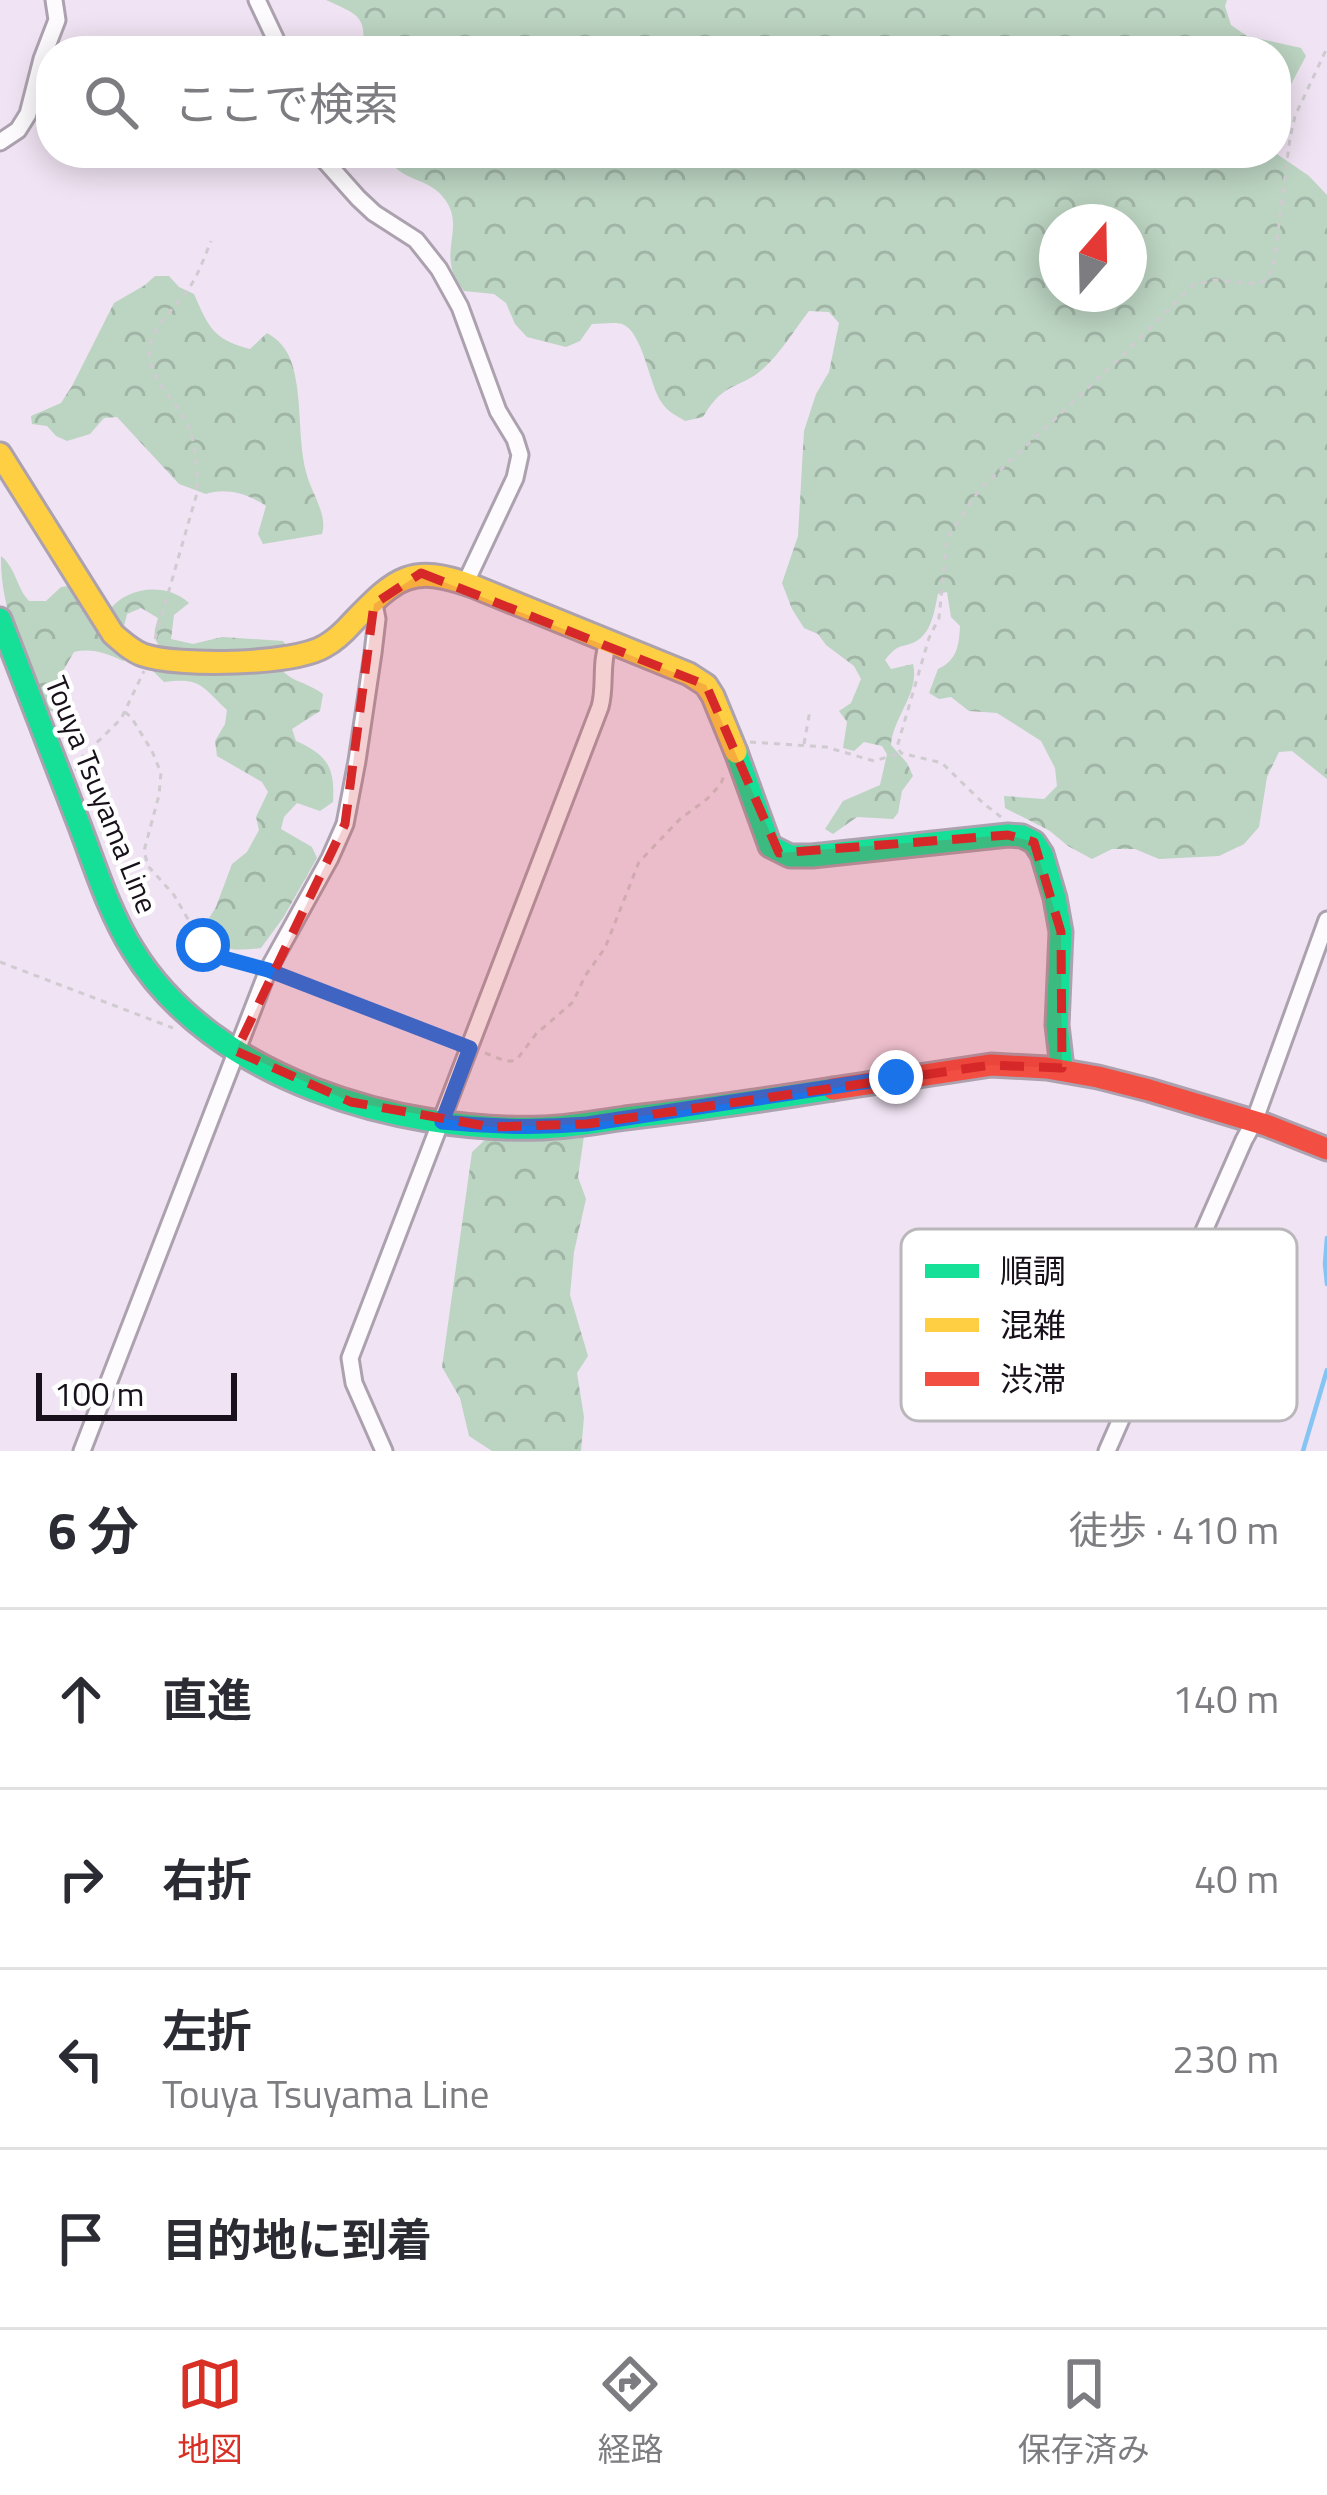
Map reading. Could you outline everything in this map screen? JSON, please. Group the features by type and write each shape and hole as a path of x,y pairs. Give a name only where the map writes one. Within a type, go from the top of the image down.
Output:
{"main road":[{"path":"0,454 113,634 133,651 173,661 311,654 342,634 392,586 421,573 465,584 689,674 706,686 770,846 790,857 1008,835 1034,842 1042,854 1061,932 1057,1025 1062,1067"},
{"name":"Touya Tsuyama Line","path":"0,619 110,904 133,951 179,1010 209,1035 274,1072 351,1102 406,1116 509,1127 587,1124 991,1065 1062,1067 1254,1122 1327,1150"}],"street":[{"path":"51,36 57,20 54,0"},
{"path":"257,0 274,36"},
{"path":"0,142 18,130 28,114 36,83"},
{"path":"331,168 374,213 416,240 439,268 460,307 498,411 520,455 515,478 465,584"},
{"path":"82,1451 268,970 345,824 373,653 374,604"},
{"path":"384,1451 354,1383 350,1358 600,707 608,643"},
{"path":"1206,1229 1254,1122 1327,920"},
{"path":"1107,1451 1120,1421"}],"path":[{"path":"1291,144 1295,116 1327,48"},
{"path":"901,753 897,741 939,618 947,538 980,489 1193,285 1216,280 1256,284 1269,278 1288,168"},
{"path":"64,785 74,777 82,756 125,712 138,688 197,493 188,426 156,376 150,345 159,325 190,288 211,241"},
{"path":"803,746 810,710"},
{"path":"125,712 161,773 144,851 148,866 174,895 203,945 220,957 268,970 512,1061 565,1012 604,948 639,862 721,784 735,749 745,743 826,747 874,761 901,753 942,763 999,814 1008,835"},
{"path":"0,962 172,1028"}],"highlighted area":[{"path":"421,573 706,685 779,853 1008,835 1034,842 1061,932 1062,1068 991,1065 587,1124 491,1127 351,1102 236,1051 345,824 374,604"}],"green space":[{"path":"326,0 1227,0 1231,25 1247,36 363,36 358,17"},
{"path":"1291,46 1301,48 1306,56 1291,84"},
{"path":"1291,164 1327,195 1327,779 1292,751 1279,752 1267,777 1259,827 1244,844 1219,856 1159,859 1135,849 1112,849 1092,859 1005,808 1004,796 1044,799 1057,786 1055,768 1041,741 997,713 969,711 951,697 939,699 929,693 938,669 953,657 959,640 960,626 951,617 947,592 938,594 923,636 885,660 891,669 913,664 914,675 891,745 913,776 902,791 898,813 893,819 857,817 833,834 825,829 843,801 880,785 887,754 882,746 864,742 854,751 843,748 847,722 839,711 851,703 861,679 854,666 818,634 804,628 782,583 798,536 804,431 829,372 839,323 829,312 809,311 765,367 725,391 703,417 685,421 662,403 641,348 622,324 592,324 580,341 566,347 527,337 506,303 494,294 464,291 451,266 451,212 433,188 397,168 1291,168"},
{"path":"155,276 169,276 194,294 208,323 228,341 250,349 267,333 285,348 295,374 303,458 321,511 322,534 263,544 258,534 266,506 237,493 206,494 179,484 117,417 104,418 90,434 67,441 47,426 32,424 31,416 61,403 114,303"},
{"path":"1,556 29,601 46,601 61,587 75,585 108,612 135,592 158,590 180,596 189,603 174,615 171,639 193,644 222,637 283,641 287,646 273,652 282,670 323,694 320,711 292,729 296,741 327,764 333,802 320,811 297,803 284,817 281,829 312,847 317,858 261,948 228,948 201,931 232,864 247,852 259,830 256,817 268,792 262,782 217,756 215,741 227,710 200,685 164,682 153,671 161,647 155,637 158,618 141,608 127,614 120,642 130,656 123,661 99,652 74,652 60,676 64,700 60,712 49,711 9,616"},
{"path":"584,1136 578,1177 586,1199 570,1295 588,1356 577,1373 584,1417 581,1451 492,1451 469,1436 460,1398 442,1367 472,1152 487,1138"}],"waterway":[{"path":"1327,1238 1327,1284"},
{"path":"1303,1451 1327,1370"}],"traffic: fast":[{"path":"0,619 124,935 167,995 210,1033 259,1064 371,1108 487,1127 574,1125 833,1089"},
{"path":"736,752 770,846 790,856 1008,835 1034,842 1042,854 1061,932 1057,1025 1062,1068"}],"traffic: slow":[{"path":"0,454 113,634 143,655 236,662 310,652 337,638 393,585 434,576 473,586 689,674 713,696 736,752"}],"traffic: jam":[{"path":"833,1089 991,1065 1047,1068 1149,1090 1327,1149"}],"route":[{"path":"203,945 220,957 268,970 470,1048 442,1122 545,1128 587,1124 896,1077"}]}
